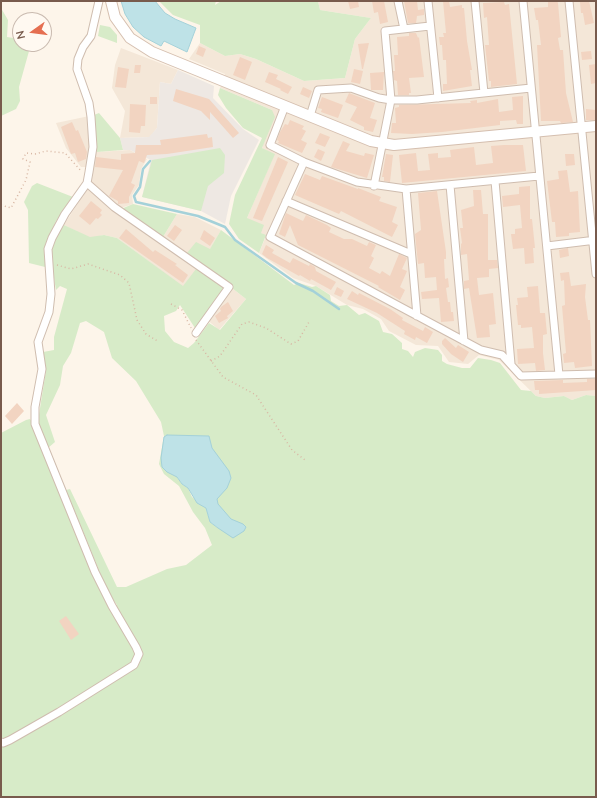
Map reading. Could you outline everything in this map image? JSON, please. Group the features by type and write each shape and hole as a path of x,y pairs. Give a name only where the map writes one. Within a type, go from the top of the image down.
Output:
{"street":[{"path":"1,742 3,743 10,740 59,712 134,665 138,654 131,637 112,606 95,572 35,424 35,407 42,369 38,342 48,312 51,294 48,249 52,238 65,214 87,183 93,147 89,104 77,69 78,59 83,47 91,36 99,1"},
{"path":"111,1 115,17 130,38 152,52 371,141 394,145 537,133 596,126"},
{"path":"398,1 404,29"},
{"path":"428,1 438,98"},
{"path":"475,1 484,93"},
{"path":"524,1 559,375"},
{"path":"569,1 594,240 596,274"},
{"path":"374,186 391,100 386,31 430,26"},
{"path":"310,116 318,90 351,88 379,98 391,100 438,98 531,88"},
{"path":"285,106 270,145 304,162 357,182 374,186 406,189 495,182 540,176"},
{"path":"304,162 270,237 481,350 502,355 521,376 596,374"},
{"path":"495,182 511,364"},
{"path":"87,183 114,207 229,287 196,333"},
{"path":"450,185 464,340"},
{"path":"406,189 417,316"},
{"path":"286,200 411,254"},
{"path":"547,246 594,240"}],"path":[{"path":"1,205 10,208 26,180 30,162 23,159 26,153 35,154 46,151 65,153 82,172 89,172"},
{"path":"48,262 71,269 88,264 96,268 120,274 129,283 137,320 146,334 159,342"},
{"path":"171,304 182,310 190,326 196,333 196,340 223,377 256,395 292,450 305,460"},
{"path":"211,361 220,356 242,324 249,322 266,328 291,344 298,341 309,322"}],"shaded area":[{"path":"318,1 596,1 596,396 586,395 572,400 564,396 545,398 536,396 499,360 479,355 468,364 449,362 438,346 416,345 389,331 381,319 363,309 347,305 316,286 293,278 259,253 266,236 261,233 247,218 274,155 262,148 272,110 220,88 225,74 189,59 200,43 225,56 240,54 256,59 304,81 345,78 355,39 371,18 320,10"},
{"path":"121,48 178,70 171,84 160,82 157,128 150,137 120,138 125,111 112,88 115,65"},
{"path":"178,70 214,86 213,98 243,129 259,140 231,196 225,224 201,211 142,197 151,160 130,150 123,150 120,138 149,137 157,128 160,82 171,84"},
{"path":"94,115 97,152 130,150 147,159 141,169 139,185 132,195 133,204 121,208 163,237 177,214 195,217 221,230 210,250 187,253 246,299 219,330 204,317 224,288 197,270 183,287 117,238 104,235 90,238 64,225 92,181 93,167 81,167 66,148 56,123"}],"green space":[{"path":"159,1 216,1 215,5 221,1 318,1 320,10 371,18 355,39 345,78 304,81 256,59 240,54 225,56 200,43 200,25 173,15"},
{"path":"1,8 8,20 7,37 12,38 12,52 29,52 19,87 20,101 16,109 1,116"},
{"path":"100,25 110,27 117,35 117,43 98,36"},
{"path":"220,88 272,110 275,117 262,148 275,154 247,218 264,225 261,233 266,235 259,253 239,239 229,224 235,195 262,138 243,128 226,108 218,95"},
{"path":"99,113 120,138 123,150 97,152 94,115"},
{"path":"220,148 225,155 224,173 208,186 201,211 142,197 152,160"},
{"path":"37,183 73,197 56,221 45,245 45,267 29,263 28,210 24,202 32,186"},
{"path":"133,204 177,214 163,237 121,209"},
{"path":"64,225 90,237 104,235 117,238 183,286 196,269 224,288 195,328 180,305 176,311 164,316 165,331 174,342 188,348 194,343 209,323 220,330 246,299 187,253 196,242 210,249 221,230 294,285 299,283 312,287 316,286 330,295 331,301 339,306 347,305 359,315 365,313 379,321 383,332 392,334 402,343 402,349 408,351 413,357 415,352 425,348 438,350 442,355 442,361 462,368 470,368 478,358 491,360 500,363 521,390 531,391 536,396 545,398 564,396 572,400 586,395 596,396 596,797 1,797 1,433 26,420 30,419 32,422 90,569 105,598 113,604 117,605 107,590 66,490 70,489 117,587 126,587 167,569 186,565 212,545 205,528 193,512 179,486 164,474 159,464 164,436 161,422 136,381 112,358 104,332 86,321 80,323 71,353 63,366 60,385 46,415 55,442 48,448 38,421 46,370 43,352 54,350 54,337 67,289 60,286 56,290 51,260 53,243","holes":["177,477 240,530 218,528 210,522 206,508 192,497 188,488 182,484"]}],"water":[{"path":"121,1 155,1 165,13 196,28 187,52 164,41 161,46 144,37 133,27 125,14"},
{"path":"167,435 209,436 212,448 229,471 231,478 227,488 217,499 218,504 231,519 243,524 246,527 244,531 233,538 210,522 206,508 197,503 188,488 182,484 177,477 167,472 162,467 161,458 164,437"}],"building":[{"path":"348,1 358,1 359,7 350,9"},
{"path":"372,1 384,1 388,22 380,24 378,12 374,13"},
{"path":"404,1 417,1 418,10 424,9 424,15 417,16 416,23 408,23"},
{"path":"443,1 449,1 450,7 462,5 462,8 464,8 467,41 472,70 470,70 472,86 443,91 443,84 447,84 446,60 443,60 442,45 440,45 439,37 444,37 443,33 446,33"},
{"path":"548,1 557,1 558,3 561,37 558,38 560,50 563,50 566,93 573,122 561,123 560,121 541,121 537,45 541,45 538,20 536,20 534,8 548,7"},
{"path":"589,1 594,23 585,25 583,13 581,13 580,2"},
{"path":"504,2 505,5 509,4 517,84 491,87 485,45 489,45 487,17 484,18 483,3"},
{"path":"409,33 416,33 418,38 419,37 424,77 409,78 411,93 409,93 409,95 398,95 397,81 394,80 393,71 395,71 394,55 398,55 397,37 409,36"},
{"path":"369,43 363,69 362,69 358,44"},
{"path":"199,46 206,49 203,57 196,54"},
{"path":"591,51 592,59 582,60 581,52"},
{"path":"240,57 252,62 245,80 233,75"},
{"path":"596,64 596,83 591,84 589,65"},
{"path":"135,65 141,65 140,73 134,73"},
{"path":"118,67 129,69 126,88 115,87"},
{"path":"354,69 363,71 360,84 351,82"},
{"path":"269,72 278,75 276,79 292,87 288,94 265,82"},
{"path":"384,72 383,90 371,90 370,73"},
{"path":"303,87 312,91 309,98 300,94"},
{"path":"176,89 209,99 239,133 233,138 210,112 210,120 201,111 173,101"},
{"path":"349,93 375,103 370,118 377,120 373,132 364,130 364,127 350,120 357,107 345,102"},
{"path":"523,96 523,124 517,124 516,120 500,121 500,125 442,132 412,134 391,133 392,123 396,123 395,108 399,107 399,105 471,103 470,101 477,100 477,103 498,99 499,112 513,110 512,97"},
{"path":"150,97 157,97 157,104 150,104"},
{"path":"322,97 343,105 338,118 321,112 322,109 318,108"},
{"path":"130,104 146,105 145,126 141,126 140,133 129,132"},
{"path":"586,109 596,110 596,120 586,120"},
{"path":"290,120 304,126 302,129 306,131 301,140 307,143 302,153 278,143 279,141 277,140 280,132 285,124 288,125"},
{"path":"72,122 76,131 78,130 87,152 86,159 78,162 75,153 71,154 61,127"},
{"path":"320,133 330,137 325,147 315,143"},
{"path":"207,134 208,138 212,137 213,147 167,154 147,155 144,163 139,161 131,183 135,185 129,197 129,203 118,204 118,201 109,196 123,170 95,167 96,157 121,160 121,154 135,153 136,145 161,145 160,140"},
{"path":"343,141 350,144 346,151 364,156 365,153 374,155 367,178 331,167"},
{"path":"523,145 526,171 402,183 399,155 416,153 418,171 430,170 428,154 438,153 438,158 451,157 450,150 474,147 476,165 493,163 491,146"},
{"path":"318,149 325,152 321,161 314,157"},
{"path":"386,154 393,155 390,182 384,181 384,177 382,177"},
{"path":"565,154 574,154 575,165 566,166"},
{"path":"278,157 288,162 262,221 253,218"},
{"path":"567,170 570,192 578,191 580,232 569,233 569,236 556,237 555,222 552,222 547,181 559,179 558,171"},
{"path":"305,174 320,180 322,176 358,188 381,197 379,201 397,207 392,222 398,225 392,237 341,211 339,214 295,195"},
{"path":"530,186 530,219 532,219 535,248 533,248 534,263 525,264 524,248 513,249 511,234 515,234 515,229 522,228 520,205 503,207 502,196 519,194 519,187"},
{"path":"473,190 481,190 483,214 488,214 488,260 497,260 498,268 489,269 489,277 477,278 479,295 493,293 496,324 489,325 490,337 477,338 469,288 464,289 464,281 469,280 467,254 461,255 462,243 460,228 463,228 461,210 474,206"},
{"path":"437,191 446,252 446,259 444,259 445,279 448,278 449,287 446,288 448,302 450,302 454,321 441,322 439,298 422,299 421,292 437,290 436,277 425,278 424,263 418,264 415,234 421,230 418,193"},
{"path":"91,201 102,210 100,213 102,215 98,219 96,218 90,225 79,216"},
{"path":"286,213 303,221 306,215 327,225 331,228 329,232 344,239 352,239 367,246 369,242 376,245 371,256 374,258 369,268 380,274 382,271 390,276 399,254 407,258 402,269 407,271 400,287 405,290 400,300 378,287 379,286 298,245 290,225 285,237 279,234"},
{"path":"175,225 182,230 174,241 167,236"},
{"path":"126,229 153,252 155,250 177,264 175,265 188,275 183,283 119,238"},
{"path":"204,230 215,238 210,246 200,239"},
{"path":"266,245 274,250 272,253 290,263 293,258 309,266 310,264 315,267 316,271 336,282 331,290 311,279 310,281 300,275 299,276 262,254"},
{"path":"568,248 569,256 560,258 559,250"},
{"path":"569,272 571,286 586,284 585,297 588,320 590,320 592,366 575,368 574,362 564,363 563,354 566,353 562,306 565,305 564,280 561,281 560,273"},
{"path":"538,286 540,313 545,313 547,334 543,335 545,370 536,371 535,363 518,364 517,349 534,348 532,327 521,328 521,325 518,325 516,305 518,305 517,298 528,297 527,287"},
{"path":"337,287 344,291 341,297 334,294"},
{"path":"352,291 390,309 403,318 402,320 423,331 425,327 433,332 427,343 416,337 415,340 404,334 405,331 377,313 347,299"},
{"path":"228,302 233,311 227,316 228,318 219,323 215,316 221,311 221,307"},
{"path":"445,338 456,348 458,345 469,352 463,362 451,354 442,344 442,341"},
{"path":"587,379 596,379 596,390 539,394 539,390 535,390 534,381 563,380 563,383 587,382"},
{"path":"17,403 24,411 12,424 5,416"},
{"path":"66,616 79,634 71,640 59,621"}],"waterway":[{"path":"150,161 143,169 140,187 134,196 136,202 198,216 225,227 235,240 296,283 313,291 339,309"}]}
